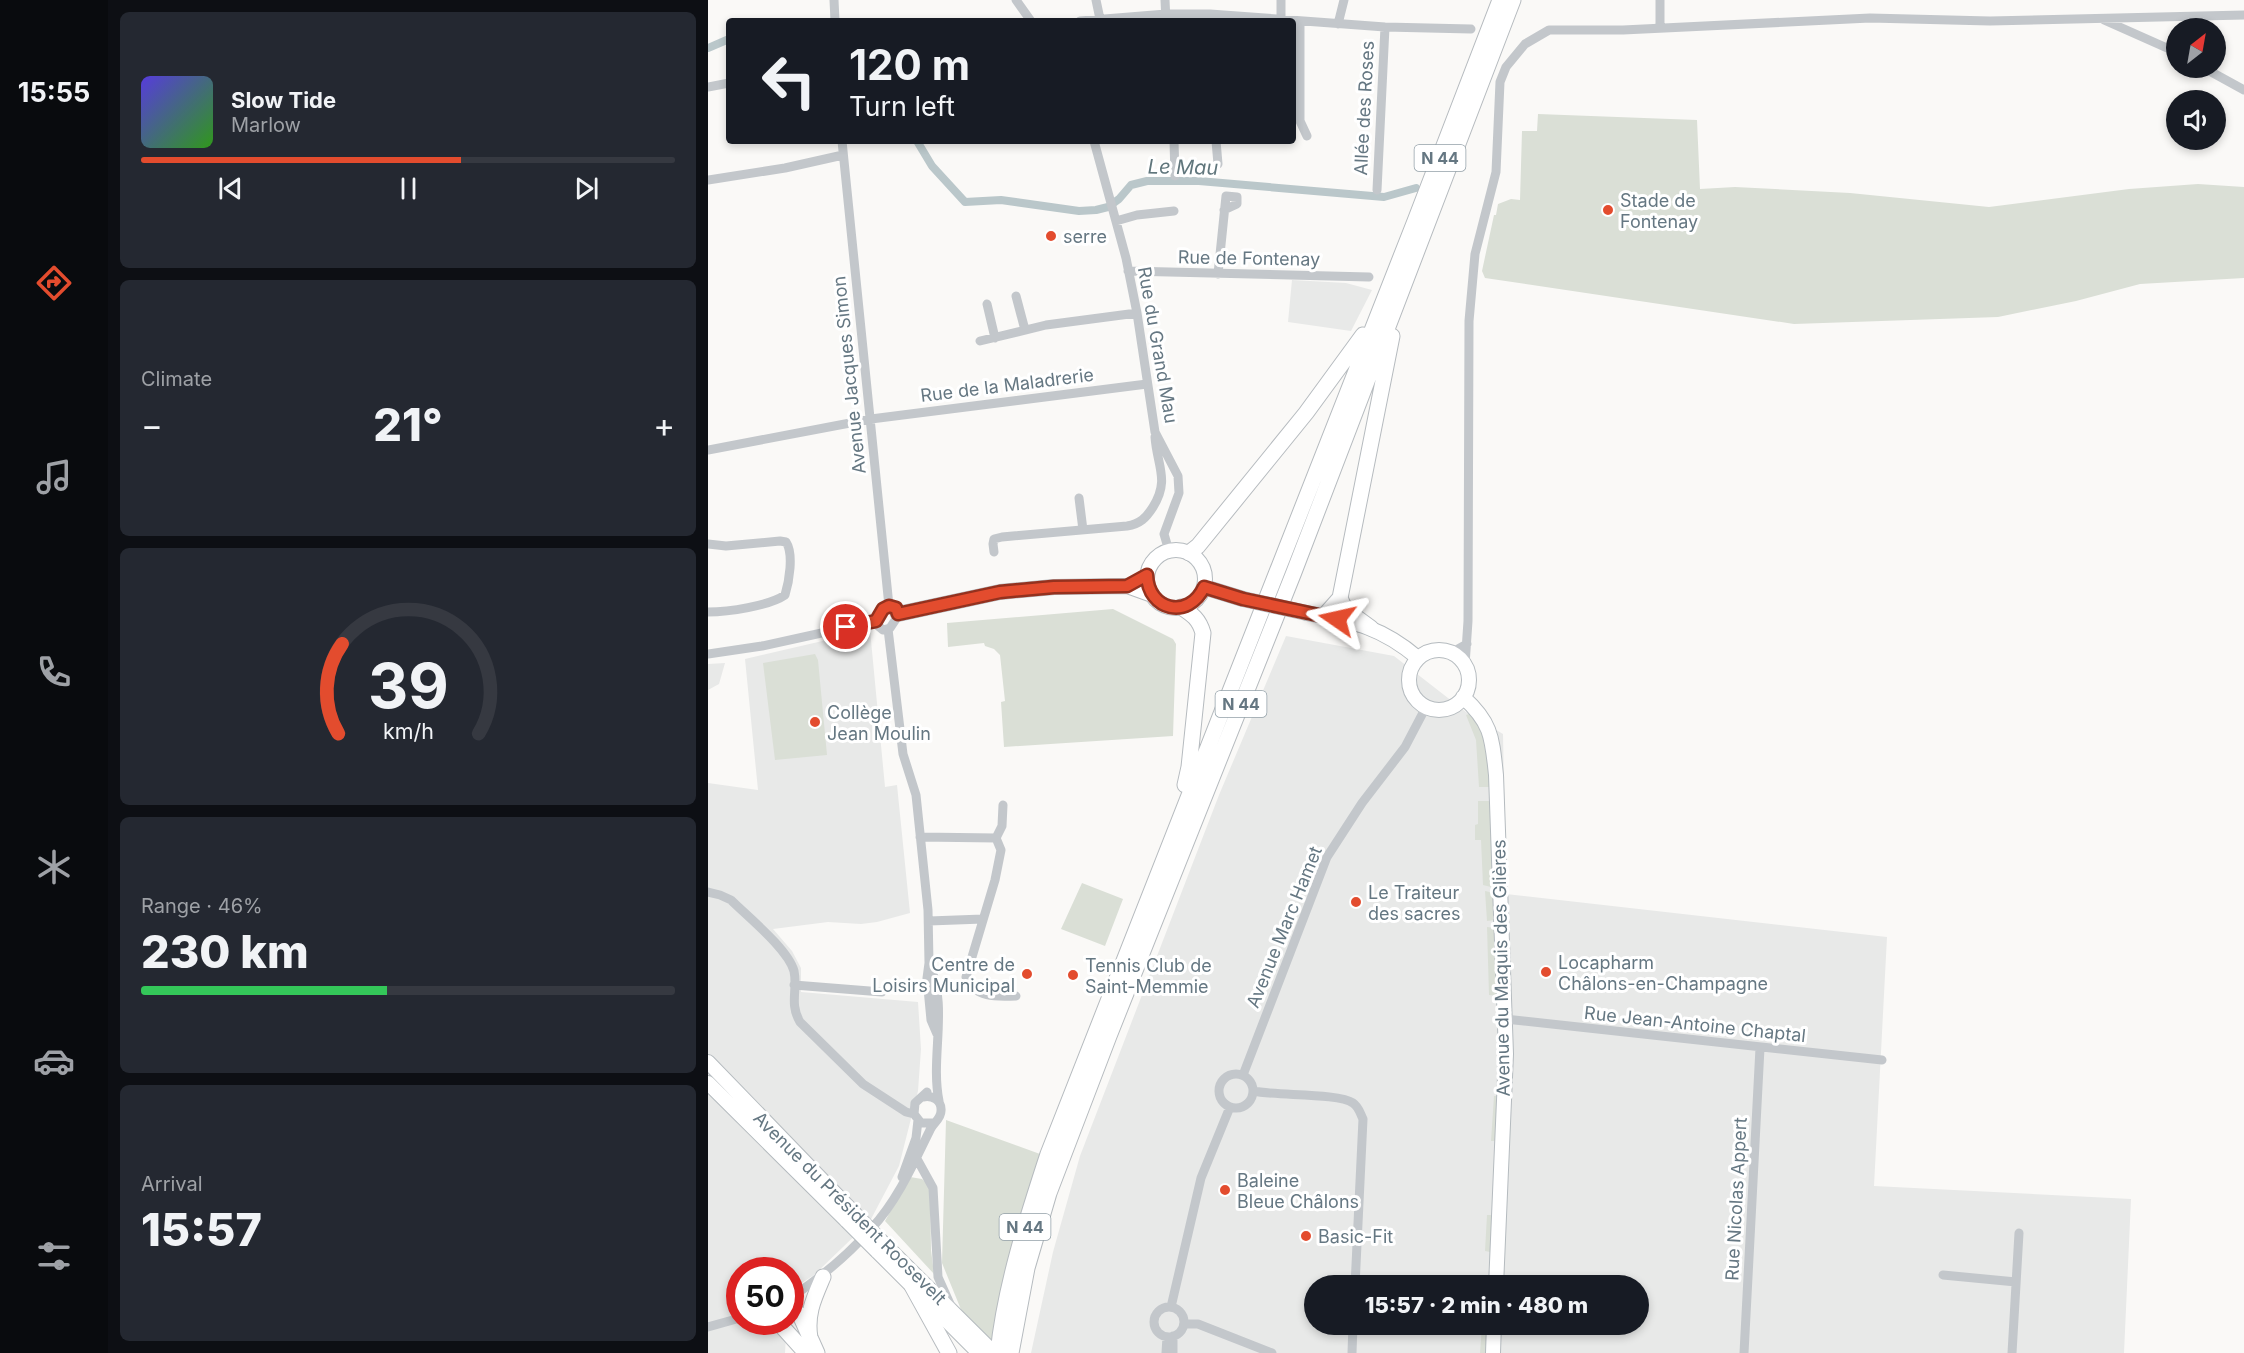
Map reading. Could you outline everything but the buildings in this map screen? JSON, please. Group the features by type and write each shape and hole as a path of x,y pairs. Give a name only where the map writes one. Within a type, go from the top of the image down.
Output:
{"main road":[{"name":"N 44","path":"998,1353 1000,1334 1026,1224 1048,1154 1500,0"},
{"name":"N 44","path":"1011,1353 1027,1268 1049,1193 1109,1036 1294,572 1513,0"},
{"path":"1324,616 1340,598 1389,347 1412,263"},
{"path":"1189,553 1198,546 1306,413 1377,316"},
{"path":"1152,595 1147,584 1147,575 1154,559 1168,550 1175,549 1189,553 1201,563 1205,579 1204,587 1195,600 1181,608"},
{"path":"1127,586 1147,575"},
{"path":"893,610 1000,592 1054,587 1127,586 1152,595 1163,605 1181,608 1195,615 1203,633 1189,767 1178,824"},
{"path":"1204,587 1243,599 1371,628"},
{"path":"1340,598 1345,609 1371,628 1398,641 1418,658"},
{"path":"1434,650 1451,653 1465,665 1468,682 1463,697 1442,710 1426,707 1418,702 1409,685 1412,666 1418,658 1434,650"},
{"name":"Avenue du Maquis des Glières","path":"1463,697 1478,711 1488,728 1493,746 1506,1054 1496,1275"},
{"name":"Avenue du Président Roosevelt","path":"708,1062 850,1216"},
{"name":"Avenue du Président Roosevelt","path":"708,1083 955,1314 979,1353"},
{"name":"Avenue du Président Roosevelt","path":"881,1247 912,1286 971,1337 994,1353"},
{"path":"808,1345 810,1308 823,1276"},
{"path":"912,1286 949,1353"},
{"path":"804,1330 808,1345"},
{"path":"796,1335 817,1353"},
{"path":"1492,1353 1493,1335"}],"street":[{"path":"834,0 835,18"},
{"path":"1016,0 1029,18"},
{"path":"1096,0 1100,18"},
{"path":"1165,0 1166,17"},
{"path":"1281,0 1281,18"},
{"path":"1338,24 1344,0"},
{"path":"1660,0 1660,28"},
{"path":"1465,665 1469,321 1475,254 1496,172 1500,82 1506,67 1525,44 1549,30 1623,30 1870,18 1990,21 2244,15"},
{"path":"1133,18 1210,18"},
{"path":"2099,18 2166,48"},
{"path":"1296,21 1385,27 1471,29"},
{"path":"1299,21 1300,121 1307,136"},
{"name":"Allée des Roses","path":"1377,190 1385,27"},
{"path":"2222,78 2244,90"},
{"path":"708,87 726,84"},
{"name":"Avenue Jacques Simon","path":"842,144 893,610"},
{"name":"Rue du Grand Mau","path":"1095,144 1115,217 1137,313 1155,432 1178,476 1179,493 1164,534 1168,550"},
{"path":"1174,144 1175,176"},
{"path":"1216,144 1218,164"},
{"path":"708,180 785,168 843,155"},
{"path":"1218,274 1224,210"},
{"path":"1115,217 1174,211"},
{"name":"Rue de Fontenay","path":"1128,272 1369,277"},
{"path":"1016,296 1025,330"},
{"path":"987,304 995,338"},
{"path":"980,341 1046,325 1137,313"},
{"name":"Rue de la Maladrerie","path":"708,450 871,420 1148,384"},
{"path":"994,552 994,539 1133,525 1143,520 1162,491 1155,432"},
{"path":"1079,498 1083,530"},
{"path":"708,544 726,546 780,541 786,542 790,548 788,587 785,595 779,599 740,608 708,612"},
{"path":"708,654 762,646 876,621 883,609 893,610 888,629 903,754 916,795 921,837 929,921 929,963 934,978 939,1019 936,1034 938,1061 935,1084 941,1111 917,1159 873,1227 823,1276 804,1289"},
{"path":"876,621 879,628 888,629"},
{"path":"1451,653 1467,644"},
{"name":"Avenue Marc Hamet","path":"1243,1075 1327,857 1362,803 1405,747 1426,707"},
{"path":"1003,805 1002,826 996,838 1001,850 995,880 966,977 969,985 982,994 1016,996"},
{"path":"921,837 996,838"},
{"path":"708,892 720,894 731,900 786,956 795,975 794,1012 800,1022 856,1078 926,1124 934,1123"},
{"path":"929,921 983,919"},
{"path":"794,985 882,992"},
{"name":"Rue Jean-Antoine Chaptal","path":"1505,1019 1882,1060"},
{"name":"Rue Nicolas Appert","path":"1744,1353 1760,1048"},
{"path":"1232,1074 1243,1075 1250,1082 1253,1091 1246,1105 1235,1108 1221,1100 1219,1090 1223,1080 1232,1074"},
{"path":"898,1191 916,1138 914,1107 935,1084"},
{"path":"1253,1091 1270,1095 1341,1098 1353,1103 1359,1109 1363,1119 1356,1275"},
{"path":"893,1101 930,1096 939,1101"},
{"path":"1171,1307 1201,1178 1230,1107"},
{"path":"917,1159 933,1188 934,1240 938,1277 955,1314"},
{"path":"2012,1353 2019,1233"},
{"path":"1943,1275 2016,1282"},
{"path":"1171,1307 1180,1311 1184,1324 1180,1332 1170,1336 1158,1332 1155,1327 1155,1317 1161,1309 1171,1307"},
{"path":"708,1327 726,1322"},
{"path":"1184,1324 1198,1324 1272,1353"},
{"path":"1352,1353 1353,1335"},
{"path":"1166,1353 1170,1336"},
{"path":"1170,1336 1173,1353"}],"shaded area":[{"path":"1538,114 1697,120 1700,189 1735,187 1850,193 1989,207 2129,189 2198,184 2244,187 2244,278 2140,284 2076,301 1998,317 1794,324 1485,278 1482,271 1494,215 1496,215 1498,204 1511,199 1520,200 1522,131 1537,131"},
{"path":"1292,280 1346,283 1372,290 1351,331 1288,322"},
{"path":"1113,609 1173,639 1176,644 1173,736 1004,747 1001,702 1005,701 1000,655 984,643 948,647 947,623"},
{"path":"870,630 885,787 897,785 910,913 861,924 828,922 773,929 792,951 801,968 801,992 918,1002 921,1049 918,1091 899,1166 870,1221 814,1275 804,1282 804,1257 726,1257 726,1335 785,1335 785,1353 708,1353 708,783 758,790 745,659"},
{"path":"1286,636 1394,656 1466,712 1503,734 1506,894 1887,937 1874,1186 2131,1199 2124,1353 1031,1353 1053,1252 1080,1156 1219,795"},
{"path":"815,654 818,660 827,755 775,760 763,663"},
{"path":"725,663 719,684 708,690 708,664"},
{"path":"1469,714 1483,739 1489,787 1479,787 1476,740 1466,715"},
{"path":"1478,801 1490,801 1493,886 1491,887 1483,885 1481,840 1475,840"},
{"path":"1082,883 1123,899 1105,946 1061,929"},
{"path":"1485,891 1494,893 1495,920 1487,921"},
{"path":"1487,927 1497,928 1499,996 1489,995"},
{"path":"1494,1096 1498,1096 1496,1141 1491,1141"},
{"path":"946,1120 1040,1154 992,1343 962,1312 942,1263"},
{"path":"910,1177 922,1179 930,1186 931,1250 934,1274 885,1221"},
{"path":"1487,1215 1492,1215 1490,1252 1485,1251"},
{"path":"1481,1335 1487,1335 1486,1353 1480,1353"}],"waterway":[{"name":"Le Mau","path":"708,48 726,40"},
{"name":"Le Mau","path":"919,144 932,166 965,202 1001,200 1079,211 1096,210 1108,207 1119,199 1131,185 1147,181 1199,181 1384,197 1416,188"}],"place":[{"name":"Stade de Fontenay","path":"1608,210"},
{"name":"serre","path":"1051,236"},
{"name":"Collège Jean Moulin","path":"815,722"},
{"name":"Le Traiteur des sacres","path":"1356,902"},
{"name":"Locapharm Châlons-en-Champagne","path":"1546,972"},
{"name":"Centre de Loisirs Municipal","path":"1027,974"},
{"name":"Tennis Club de Saint-Memmie","path":"1073,975"},
{"name":"Baleine Bleue Châlons","path":"1225,1190"},
{"name":"Basic-Fit","path":"1306,1236"}],"route":[{"path":"846,627 876,621 883,609 889,606 896,608 898,614 1000,592 1054,587 1127,586 1147,575 1147,584 1155,599 1172,608 1188,605 1201,594 1204,587 1243,599 1337,619"}]}
